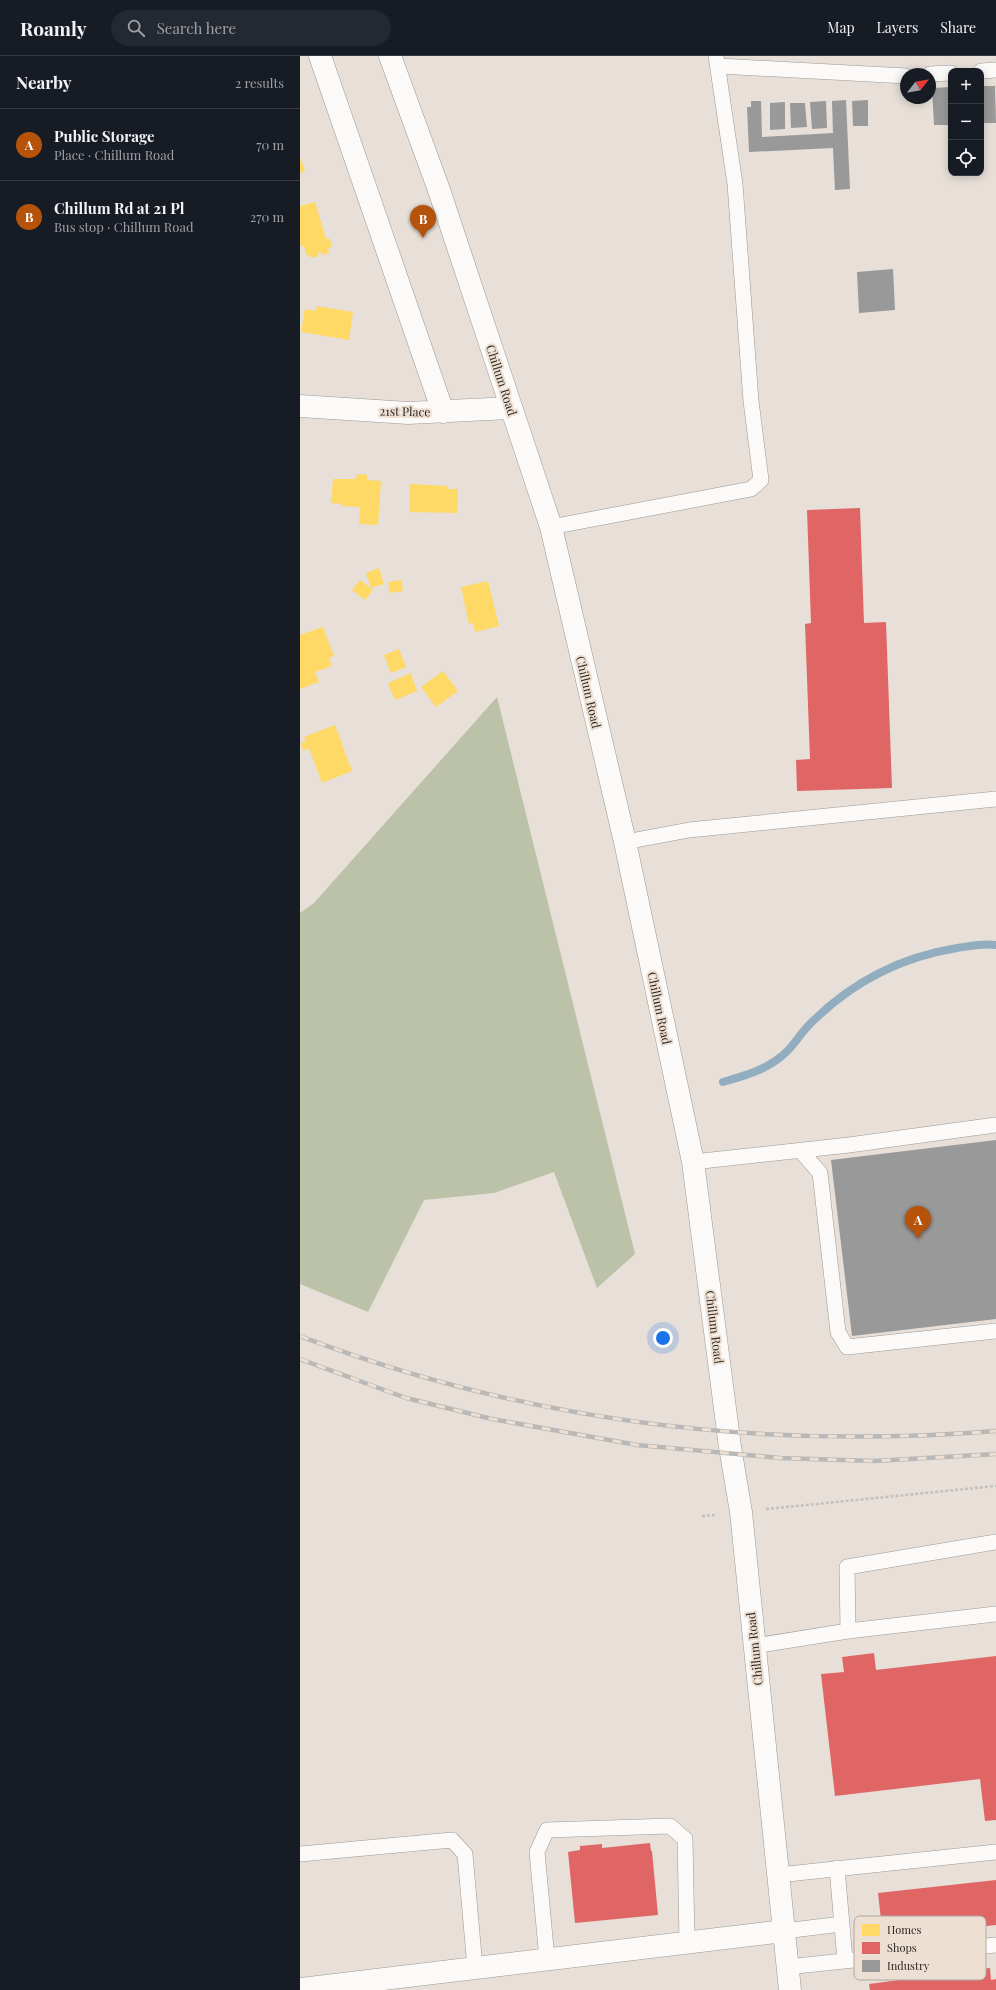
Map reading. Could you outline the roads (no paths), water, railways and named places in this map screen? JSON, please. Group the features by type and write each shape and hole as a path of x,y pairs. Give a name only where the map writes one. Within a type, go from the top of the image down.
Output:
{"main road":[{"path":"320,56 443,412"},
{"name":"Chillum Road","path":"390,56 439,190 550,527 625,842 693,1162 730,1446 741,1512 790,1990"},
{"name":"21st Place","path":"300,406 408,414 511,408"},
{"path":"300,1989 784,1931"}],"lane":[{"path":"550,527 750,489 761,480 752,401 735,184 718,61 900,76"},
{"path":"984,71 996,70"},
{"path":"936,74 948,73"},
{"path":"625,842 689,830 996,799"},
{"path":"693,1162 996,1125"},
{"path":"800,1150 820,1172 838,1332 847,1347 996,1331"},
{"path":"848,1631 847,1567 996,1542"},
{"path":"754,1646 848,1631 996,1614"},
{"path":"547,1959 537,1852 547,1830 670,1826 685,1839 687,1942"},
{"path":"300,1854 452,1840 465,1854 475,1968"},
{"path":"778,1875 996,1852"},
{"path":"837,1868 846,1960"},
{"path":"784,1931 842,1924"},
{"path":"986,1946 996,1945"},
{"path":"787,1968 854,1959"}],"waterway":[{"path":"723,1082 754,1072 769,1065 787,1051 807,1027 826,1009 860,984 878,974 897,965 936,952 976,945 996,945"}],"railway":[{"path":"300,1336 384,1365 470,1389 556,1408 643,1422 730,1432 818,1436 907,1436 996,1431"},
{"path":"300,1359 406,1398 492,1419 637,1445 780,1458 874,1461 996,1454"}],"place":[{"name":"Chillum Rd at 21 Pl","path":"423,238"},
{"name":"Public Storage","path":"918,1239"}]}
